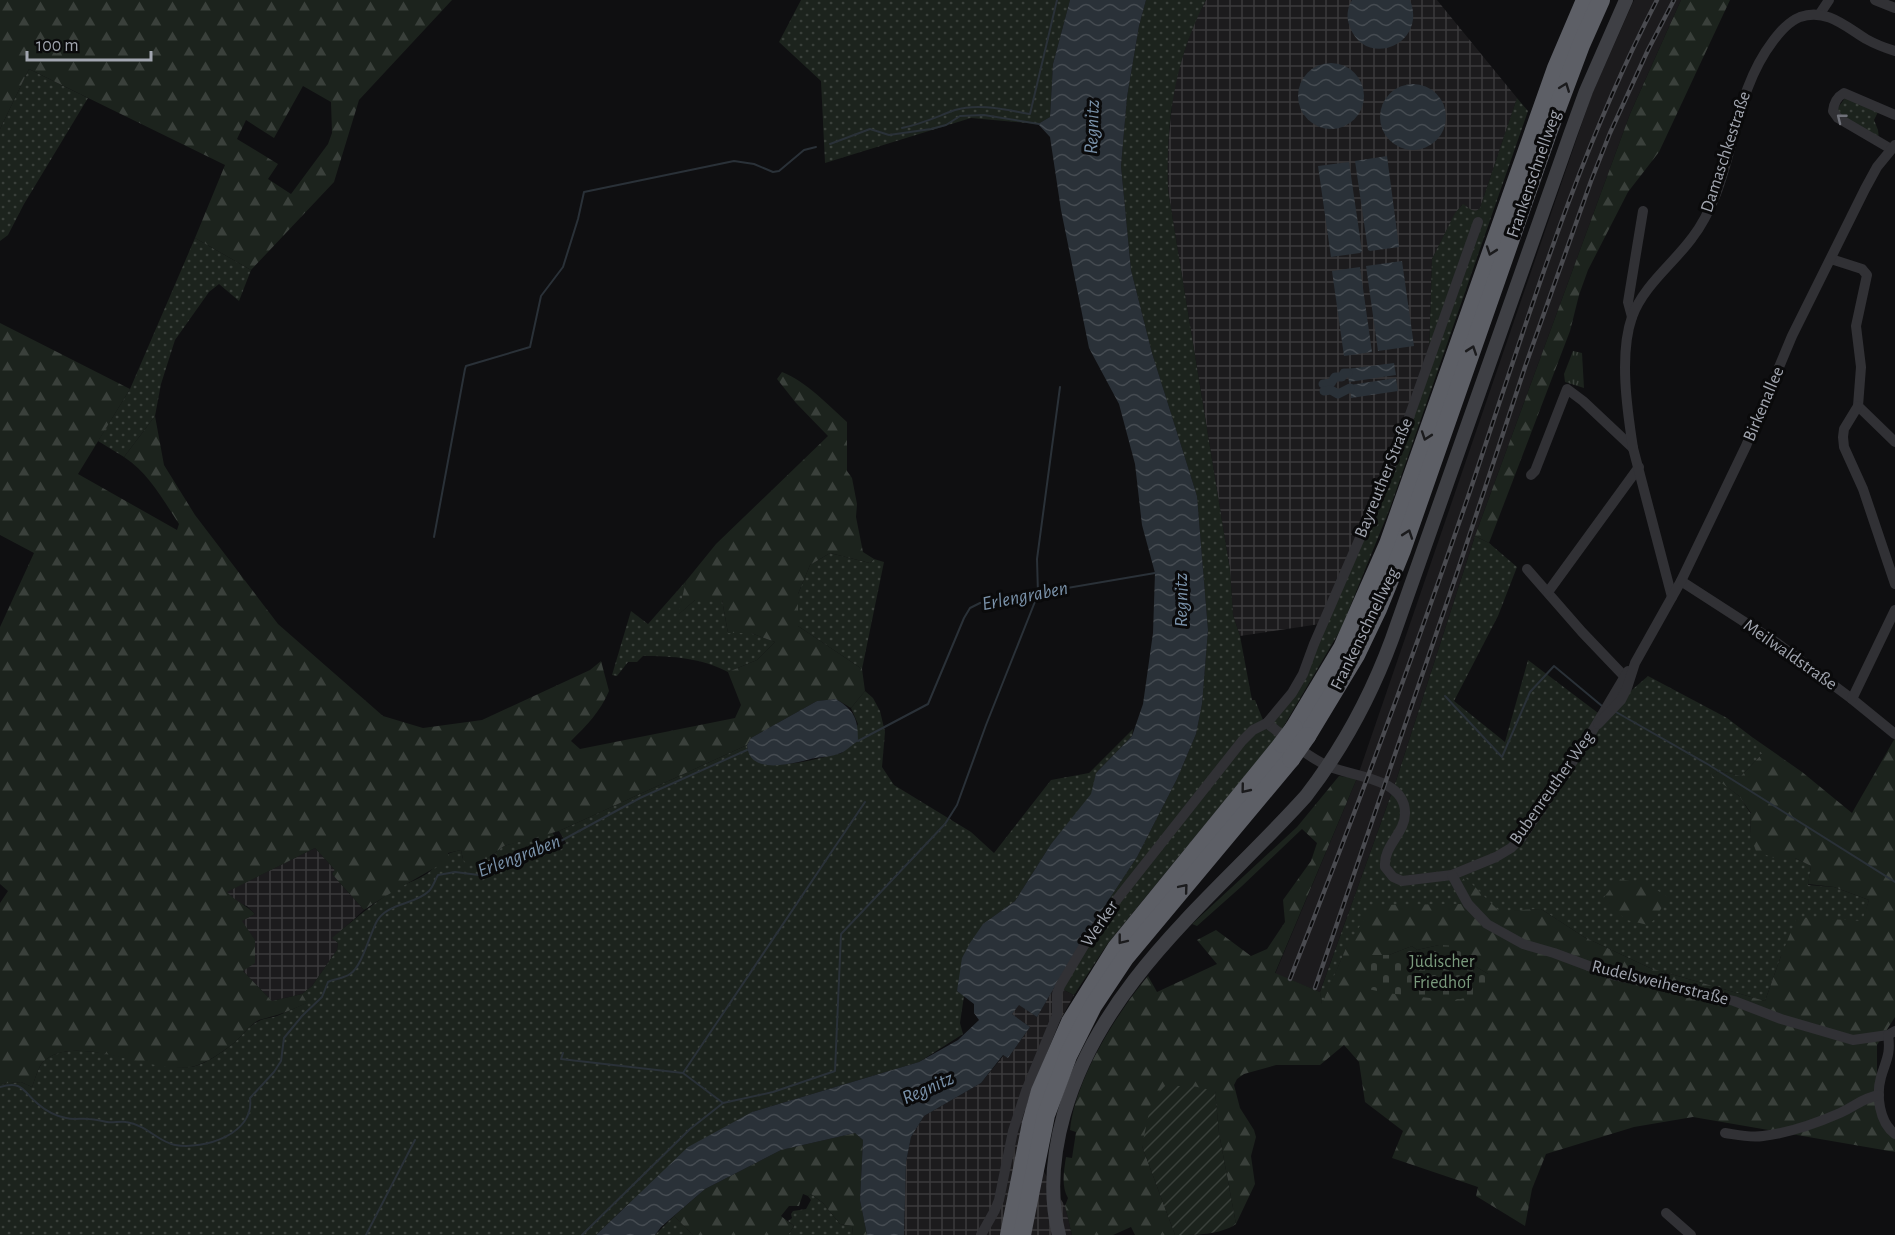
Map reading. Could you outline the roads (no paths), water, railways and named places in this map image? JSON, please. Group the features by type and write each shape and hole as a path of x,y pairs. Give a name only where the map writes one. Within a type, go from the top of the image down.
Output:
{"highway":[{"name":"Frankenschnellweg","path":"1300,732 1342,648 1388,544 1556,68 1585,0"},
{"name":"Frankenschnellweg","path":"1022,1235 1046,1115 1068,1056 1093,1006 1125,958 1286,752 1356,655 1378,609 1402,550 1548,133 1581,45 1601,0"},
{"name":"Frankenschnellweg","path":"1009,1235 1031,1123 1040,1091 1070,1022 1116,948 1286,752"}],"main road":[{"path":"1059,1235 1054,1198 1054,1169 1058,1140 1070,1095 1097,1034 1112,1009 1153,956 1306,796 1354,724 1385,657 1586,91 1626,0"}],"street":[{"path":"1829,0 1819,15 1841,22 1873,42 1895,51"},
{"path":"1875,0 1895,8"},
{"name":"Damaschkestraße","path":"1672,597 1633,448 1628,411 1626,364 1632,317 1645,294 1692,239 1708,212 1717,192 1747,88 1762,56 1789,24 1800,17 1819,15"},
{"path":"1893,147 1838,118 1833,111 1833,105 1844,93 1895,115"},
{"name":"Birkenallee","path":"1598,724 1681,581 1746,446 1792,336 1864,189 1877,167 1893,147"},
{"path":"1632,317 1628,302 1643,212"},
{"name":"Bayreuther Straße","path":"1267,723 1297,686 1387,477 1478,222"},
{"path":"1831,259 1862,269 1867,275 1856,326 1861,367 1858,406 1844,429 1843,437 1844,447 1863,489 1895,584"},
{"path":"1531,475 1535,471 1567,389 1633,448"},
{"path":"1858,406 1895,442"},
{"path":"1548,592 1639,467"},
{"path":"1527,569 1624,676"},
{"name":"Meilwaldstraße","path":"1681,581 1777,643 1852,699 1894,734"},
{"path":"1852,699 1895,610"},
{"name":"Birkenallee","path":"1598,724 1621,700 1635,663"},
{"path":"1267,723 1328,766"},
{"name":"Werker","path":"981,1235 999,1200 1013,1131 1026,1091 1057,1015 1057,994 1060,986 1092,932 1128,884 1242,741 1253,730 1267,723"},
{"name":"Bubenreuther Weg","path":"1328,766 1384,783 1401,798 1406,810 1405,818 1385,859 1385,867 1389,874 1402,881 1452,875 1496,858 1516,844 1598,724"},
{"name":"Rudelsweiherstraße","path":"1452,875 1468,904 1487,924 1523,944 1613,975 1734,1001 1781,1020 1827,1034 1853,1040 1892,1033"},
{"path":"1892,1033 1879,1095 1883,1121 1895,1134"},
{"path":"1725,1133 1748,1137 1795,1129 1842,1112 1864,1098 1879,1095"},
{"path":"1666,1213 1691,1235"}],"water":[{"name":"Regnitz","path":"1070,0 1146,0 1139,26 1127,97 1121,166 1131,270 1152,353 1197,496 1208,630 1202,704 1196,734 1177,779 1137,857 1081,942 1037,1017 1019,1005 1012,1014 1030,1027 1008,1058 1003,1055 981,1083 924,1116 911,1137 906,1162 904,1235 867,1235 860,1200 863,1140 855,1133 781,1150 705,1189 661,1227 655,1235 596,1235 688,1147 752,1112 919,1062 958,1040 979,1020 974,1013 974,1004 957,991 962,958 970,943 983,924 1015,901 1051,844 1091,794 1096,773 1132,736 1143,704 1153,633 1155,573 1142,525 1135,464 1119,404 1089,348 1061,210 1050,137 1038,124 1050,117 1053,64"},
{"path":"1352,0 1410,0 1413,16 1410,29 1403,39 1392,46 1380,49 1368,47 1358,40 1350,27 1348,13"},
{"path":"1331,63 1344,66 1354,73 1361,83 1364,96 1361,109 1354,119 1344,126 1331,129 1318,126 1308,119 1301,109 1298,96 1301,83 1308,73 1318,66"},
{"path":"1413,84 1426,87 1436,94 1443,104 1446,117 1443,130 1436,140 1426,147 1413,150 1400,147 1390,140 1383,130 1380,117 1383,104 1390,94 1400,87"},
{"path":"1387,156 1399,247 1370,251 1368,250 1355,161"},
{"path":"1349,162 1362,251 1331,257 1318,166"},
{"path":"1402,261 1414,346 1378,351 1366,266"},
{"path":"1360,267 1372,352 1344,356 1332,271"},
{"path":"1394,363 1396,375 1349,382 1347,369"},
{"path":"1396,378 1398,391 1351,398 1350,385"},
{"path":"836,699 854,716 857,727 858,741 845,751 775,765 756,762 750,755 747,745 751,738 817,701"}],"waterway":[{"path":"902,128 955,110 973,107 1030,114 1057,0"},
{"path":"830,144 870,129 889,135 931,129 946,125 960,116 984,115 1039,124"},
{"path":"434,537 466,366 530,347 541,296 563,267 584,192 734,161 754,164 773,172 779,171 804,150 816,147"},
{"path":"1323,384 1331,383 1335,377 1342,377 1344,373 1348,373"},
{"path":"563,1053 561,1059 683,1073 723,1103 773,1092 835,1071 841,934 945,824 957,805 1038,594 1037,559 1060,387"},
{"path":"1324,391 1331,390 1338,394 1350,388"},
{"name":"Erlengraben","path":"858,741 928,704 970,608 980,603 1155,573"},
{"path":"1445,696 1502,757 1530,692 1554,666 1602,706"},
{"path":"1616,712 1709,765 1895,882"},
{"name":"Erlengraben","path":"0,1087 18,1086 41,1107 59,1116 69,1119 133,1124 175,1145 200,1145 225,1137 244,1121 249,1111 250,1098 281,1061 284,1038 322,997 328,982 345,977 354,970 377,921 387,911 423,896 438,875 455,872 479,875 521,851 557,843 640,798 747,750"},
{"path":"683,1073 865,802"},
{"path":"582,1235 690,1129 723,1103"},
{"path":"366,1235 415,1140"}],"railway":[{"path":"1290,979 1405,675 1470,491 1532,304 1577,180 1601,119 1657,0"},
{"path":"1315,988 1525,367 1591,181 1648,50 1674,0"}],"park label":[{"name":"Jüdischer Friedhof","path":"1442,972"}]}
